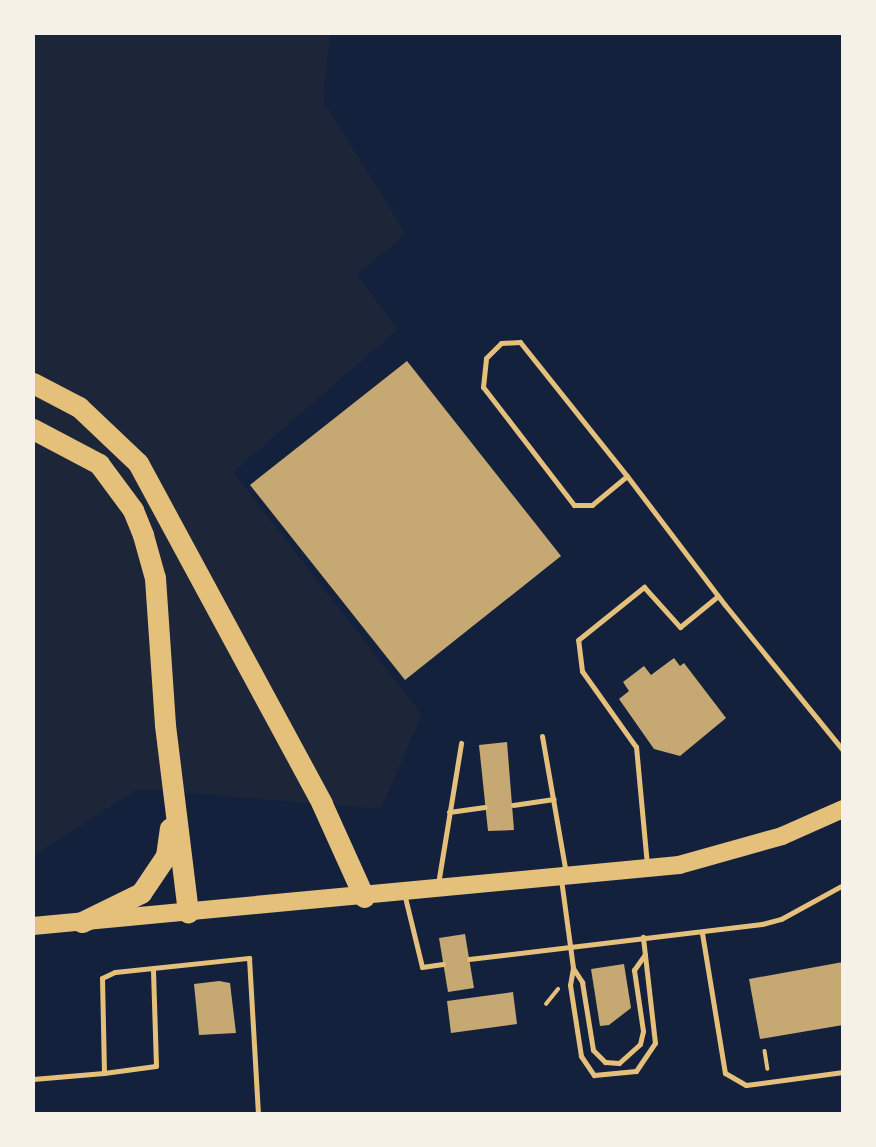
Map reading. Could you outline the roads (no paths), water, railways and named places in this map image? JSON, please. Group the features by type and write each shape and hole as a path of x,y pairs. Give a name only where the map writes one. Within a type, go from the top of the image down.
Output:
{"highway":[{"path":"33,383 79,407 138,463 322,804 365,897"},
{"path":"33,429 99,464 133,510 143,534 155,578 173,792 188,913"},
{"path":"82,922 141,893 154,877 166,856 173,792"}],"main road":[{"path":"33,926 564,879 648,869 732,853 843,808"}],"lane":[{"path":"627,476 592,505 574,505 483,387 486,358 501,343 520,342 627,476 718,596 843,750"},
{"path":"648,869 636,747 582,671 578,640 644,587 680,627 718,596"},
{"path":"542,736 554,799 573,968 570,985 582,1056 587,1068 603,1078 636,1071 655,1043 643,937"},
{"path":"437,890 461,743"},
{"path":"513,805 554,799"},
{"path":"449,812 485,807"},
{"path":"470,959 643,937 702,933 781,919 840,886 843,894"},
{"path":"404,893 422,968 443,964"},
{"path":"702,933 725,1073 746,1084 843,1072"},
{"path":"573,968 582,982 593,1050 605,1062 619,1063 640,1044 643,1031 634,970 645,954"},
{"path":"104,1073 102,978 153,968 249,958 258,1114"},
{"path":"33,1079 156,1066 153,968"}]}
